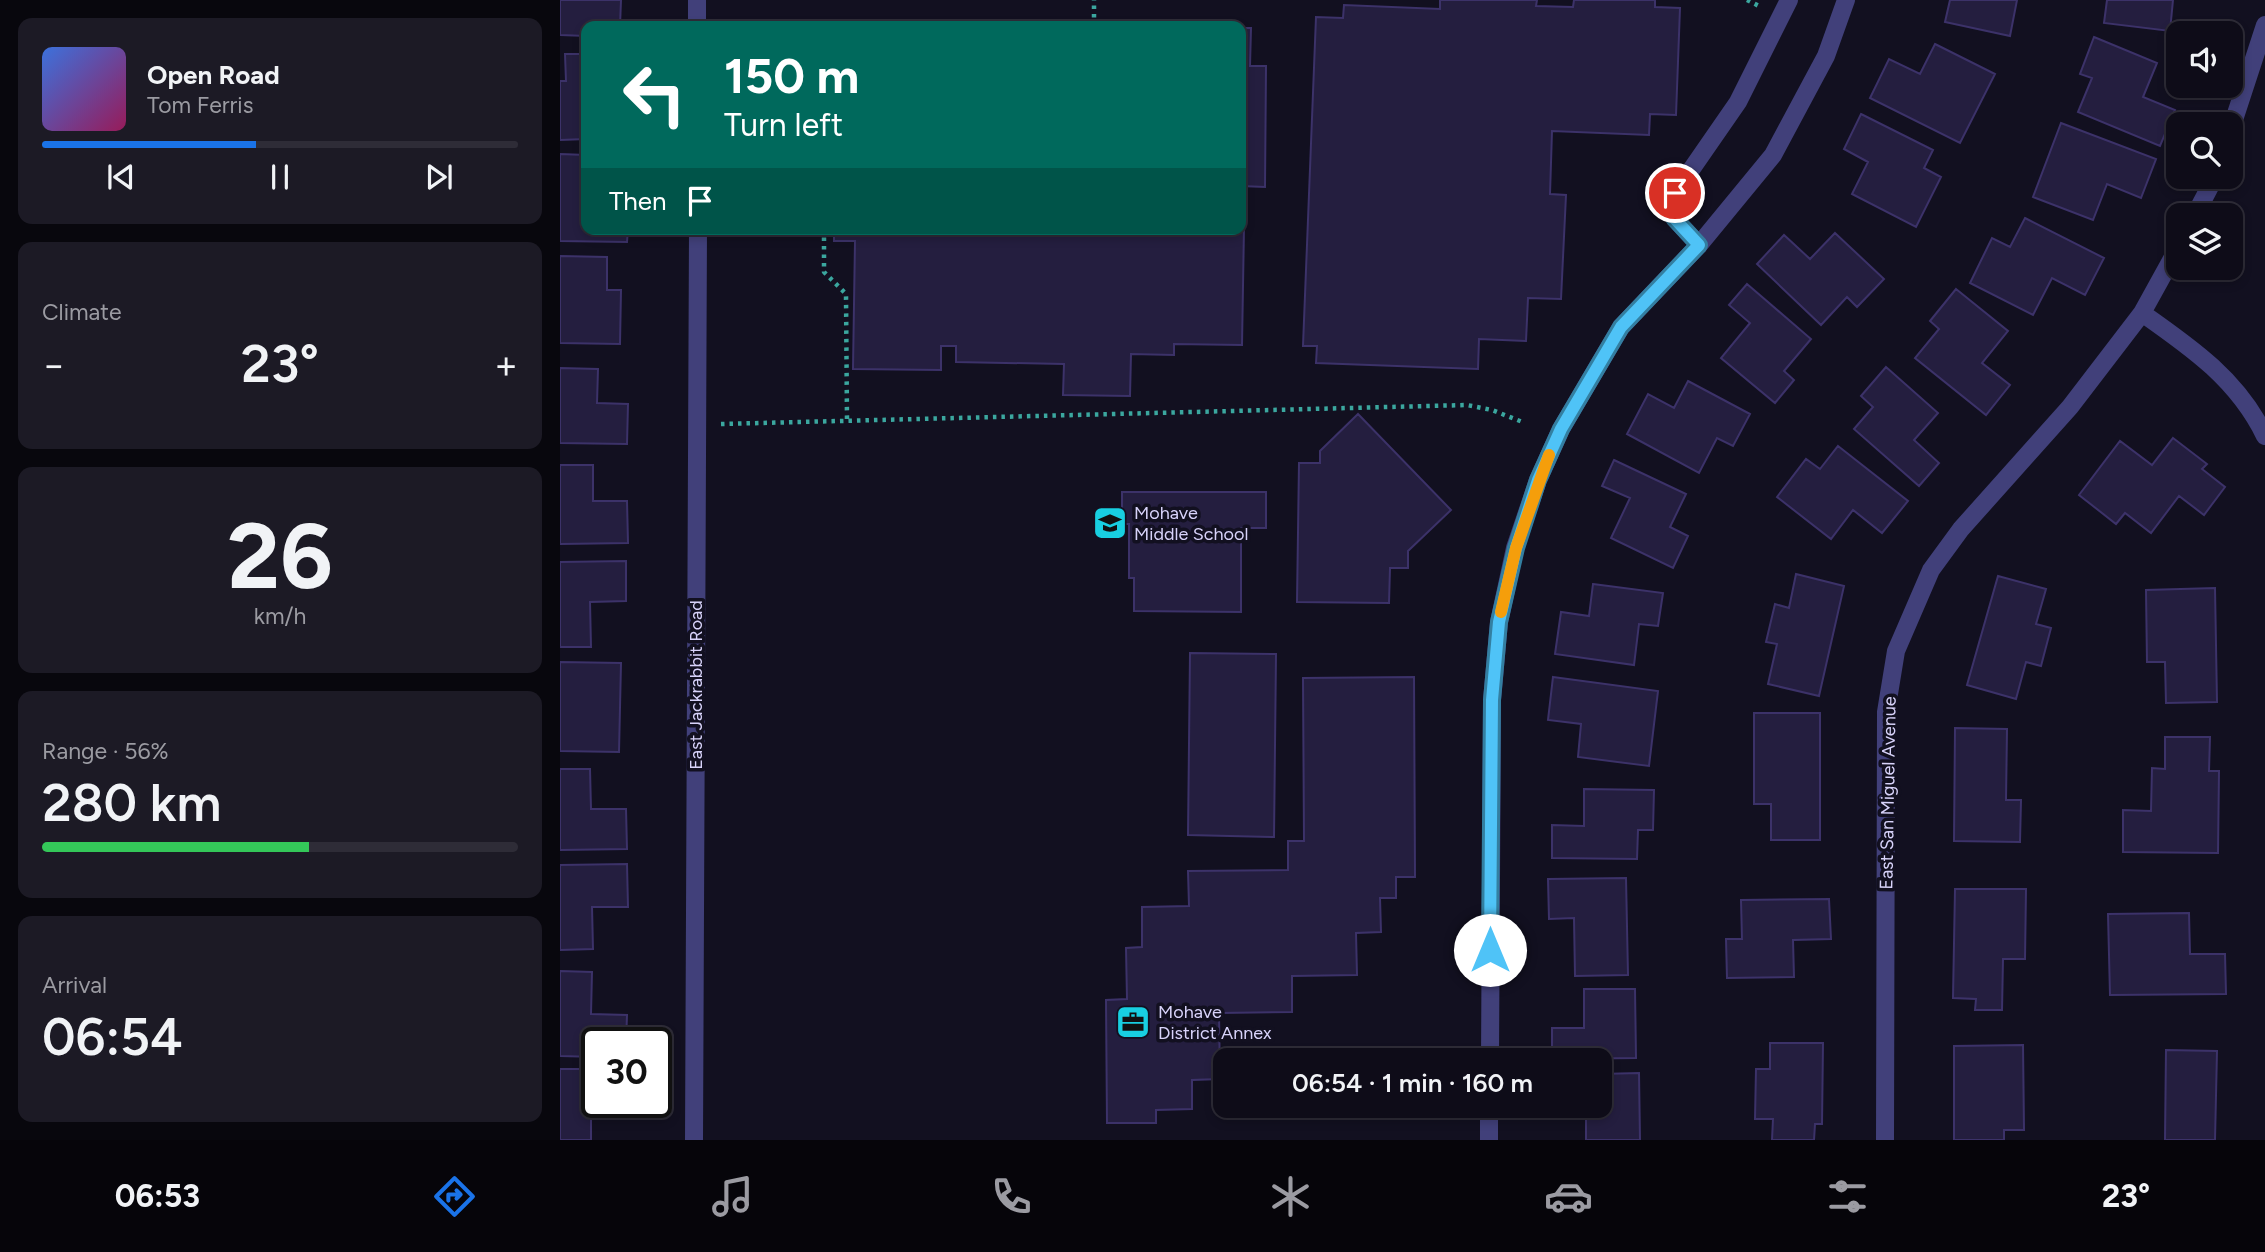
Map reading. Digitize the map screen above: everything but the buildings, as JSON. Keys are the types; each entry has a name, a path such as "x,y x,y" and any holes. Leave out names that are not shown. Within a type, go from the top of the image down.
{"street":[{"path":"697,0 697,21"},
{"path":"1699,245 1674,218 1675,193 1738,102 1789,0"},
{"path":"1489,1048 1492,700 1499,622 1516,548 1538,480 1561,429 1621,327 1699,245 1773,155 1826,56 1846,0"},
{"path":"2237,112 2265,25"},
{"name":"East Jackrabbit Road","path":"694,1140 698,235"},
{"name":"East San Miguel Avenue","path":"1885,1140 1886,712 1896,651 1931,570 1961,529 2070,407 2142,313 2166,270"},
{"path":"2142,313 2220,371 2251,407 2265,436"},
{"path":"1489,1118 1489,1140"}],"path":[{"path":"1094,0 1094,21"},
{"path":"824,235 824,272 846,294 847,421"},
{"path":"698,424 1467,405 1492,410 1525,423"}],"slow traffic":[{"path":"1501,612 1516,548 1549,455"}],"place":[{"name":"Mohave Middle School","path":"1110,523"},
{"name":"Mohave District Annex","path":"1133,1022"}],"route":[{"path":"1490,950 1492,700 1499,622 1516,548 1538,480 1561,429 1621,327 1699,245 1674,218 1675,193"}]}
